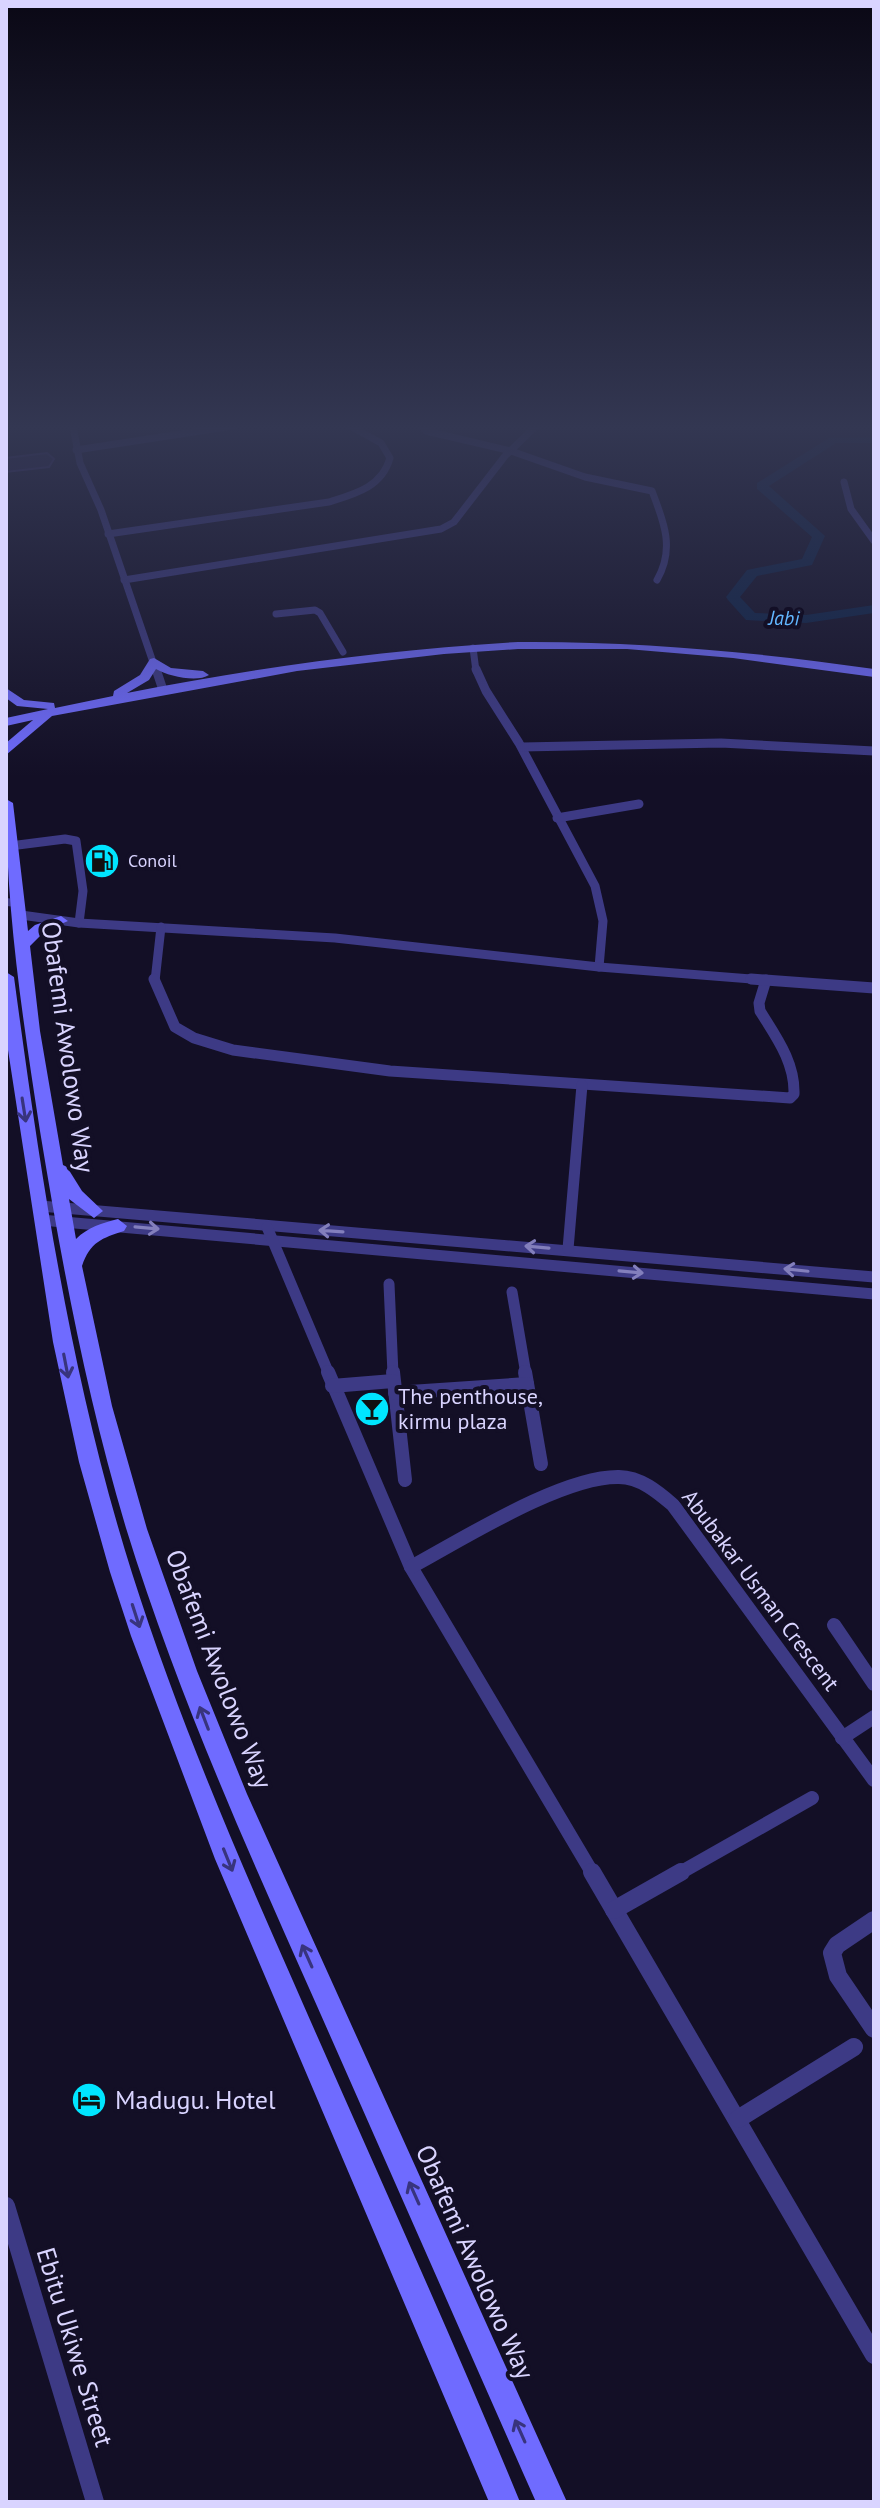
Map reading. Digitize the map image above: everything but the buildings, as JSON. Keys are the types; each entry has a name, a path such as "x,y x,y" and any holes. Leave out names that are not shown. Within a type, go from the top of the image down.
{"main road":[{"path":"6,716 343,652 475,642 712,646 874,665"},
{"path":"6,722 118,694 345,659 473,648 621,643 874,673"},
{"path":"118,694 145,677 154,662 181,674 211,675"},
{"path":"6,692 21,703 58,708"},
{"path":"6,751 21,734 58,708"},
{"name":"Obafemi Awolowo Way","path":"6,803 13,909 23,944 32,1031 53,1155 52,1214 73,1266 118,1466 186,1671 268,1870 552,2502"},
{"path":"23,944 40,928 61,921"},
{"name":"Obafemi Awolowo Way","path":"6,977 52,1214 73,1401 105,1520 142,1636 227,1859 505,2502"},
{"path":"53,1155 76,1196 94,1211"},
{"path":"73,1266 76,1251 86,1237 118,1226"}],"street":[{"path":"124,580 353,543"},
{"path":"657,580 666,567 668,543"},
{"path":"111,544 162,688"},
{"path":"120,570 146,576"},
{"path":"128,592 146,576"},
{"path":"276,614 315,610 320,613 343,652"},
{"path":"473,648 472,660 481,682 522,747 557,818 589,870 601,905 603,934 599,967"},
{"path":"522,747 721,743 874,751"},
{"path":"557,818 639,804"},
{"path":"10,846 65,839 76,841 83,891 79,923"},
{"path":"13,909 79,923 335,938 599,967 874,988"},
{"path":"161,927 154,978 159,996 175,1027 194,1038 233,1050 390,1071 790,1098 795,1085 792,1070 760,1011 759,1003 766,980"},
{"path":"568,1249 582,1085"},
{"path":"52,1214 94,1211 270,1233 874,1294"},
{"path":"52,1214 118,1226 568,1249 874,1277"},
{"path":"270,1233 411,1567 874,2355"},
{"path":"389,1284 394,1387 405,1480"},
{"path":"512,1292 541,1464"},
{"path":"332,1386 527,1384"},
{"name":"Abubakar Usman Crescent","path":"411,1567 500,1520 592,1479 621,1477 654,1489 673,1505 874,1780"},
{"path":"834,1625 874,1684"},
{"path":"842,1738 874,1717"},
{"path":"614,1910 812,1798"},
{"path":"874,1920 837,1945 832,1953 838,1976 874,2029"},
{"path":"738,2119 854,2047"},
{"name":"Ebitu Ukiwe Street","path":"6,2206 95,2502"}],"waterway":[{"name":"Jabi","path":"816,543 807,562 752,573 733,597 751,617 806,619 874,609"}],"place":[{"name":"Conoil","path":"102,861"},
{"name":"The penthouse, kirmu plaza","path":"372,1409"},
{"name":"Madugu. Hotel","path":"89,2100"}]}
